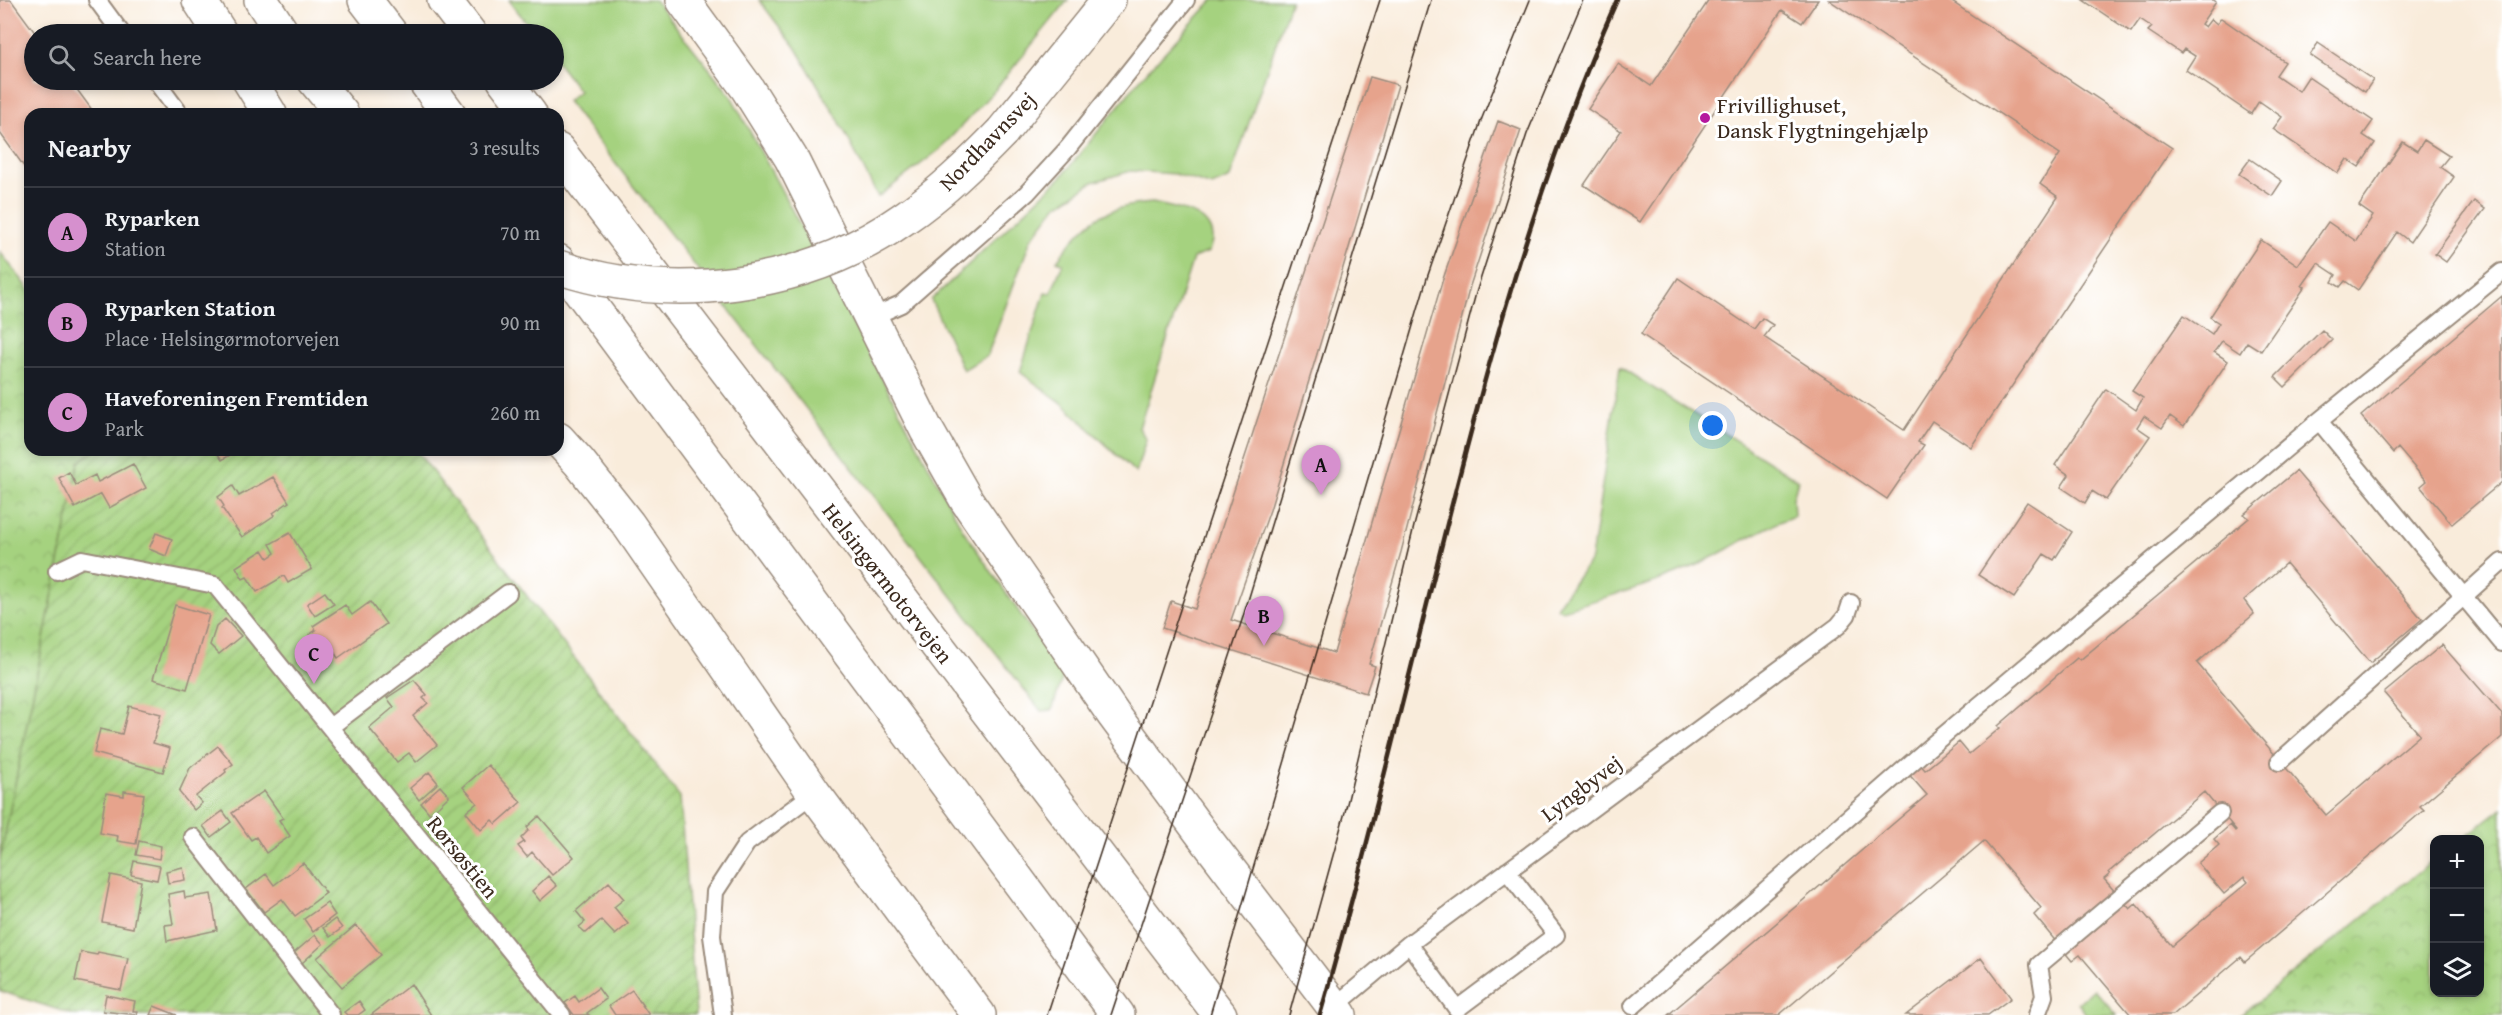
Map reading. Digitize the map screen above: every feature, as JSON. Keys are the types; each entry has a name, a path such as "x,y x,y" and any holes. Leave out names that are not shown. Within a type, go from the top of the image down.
{"main road":[{"path":"199,0 215,24"},
{"path":"261,0 277,24"},
{"path":"365,0 383,24"},
{"path":"444,0 462,24"},
{"name":"Nordhavnsvej","path":"564,269 599,279 638,285 717,285 795,271 868,241 902,220 963,172 1002,132 1109,0"},
{"path":"684,1 747,88 791,158 926,429 973,511 1113,714 1337,1011"},
{"path":"255,90 266,108"},
{"path":"322,90 337,108"},
{"path":"431,90 445,108"},
{"path":"512,90 525,108"},
{"name":"Helsingørmotorvejen","path":"564,158 1220,1015"},
{"path":"564,269 1118,1015"},
{"path":"564,446 628,524 814,793 979,1015"}],"lane":[{"path":"97,0 115,24"},
{"path":"872,317 901,304 1027,193 1068,148 1186,0"},
{"path":"162,90 176,108"},
{"path":"1633,1006 1926,750 2319,421 2502,272"},
{"path":"2319,421 2502,643"},
{"name":"Rørsøstien","path":"57,571 82,559 215,585 562,1015"},
{"path":"2279,762 2502,562"},
{"path":"330,727 508,593"},
{"name":"Lyngbyvej","path":"1337,1011 1409,944 1838,626 1847,615 1851,603"},
{"path":"723,1015 712,936 715,892 747,843 814,793"},
{"path":"2037,1015 2044,996 2039,965 2220,813"},
{"path":"193,837 331,1015"},
{"path":"1409,944 1457,1009 1556,935 1508,871"}],"green space":[{"path":"509,0 655,0 731,96 963,530 1063,676 1052,710 1041,711 567,101 579,91 564,71 564,24 527,24"},
{"path":"759,0 1068,0 995,90 939,150 878,197 837,117 795,47"},
{"path":"1213,0 1291,0 1230,178 1212,186 1175,174 1131,171 1093,182 1056,206 1031,239 987,356 963,370 931,300 1062,176 1141,78"},
{"path":"1153,203 1189,212 1205,221 1210,228 1212,240 1209,252 1193,258 1139,428 1146,439 1136,473 1062,403 1020,372 1045,292 1051,293 1063,263 1057,261 1067,247 1086,226 1108,212"},
{"path":"0,252 24,282 24,456 88,456 79,462 0,860"},
{"path":"1620,367 1798,480 1793,498 1794,516 1667,578 1562,610 1556,608 1591,559"},
{"path":"88,456 421,456 680,797 696,1015 74,1015 0,991 0,860 79,462"},
{"path":"2502,808 2502,1015 2241,1015 2430,863 2430,997 2484,997 2484,835 2467,835"},
{"path":"2094,989 2117,1015 2087,1015 2078,1003"}],"building":[{"path":"0,0 11,0 29,24 24,24 24,90 77,90 91,108 24,108 24,167 0,133"},
{"path":"1709,0 1818,0 1802,23 1782,10 1640,222 1584,185 1621,131 1588,109 1618,64 1651,86"},
{"path":"1829,0 1949,0 2172,148 1971,447 1932,421 1918,442 1924,445 1887,499 1641,334 1678,278 1754,329 1762,318 1773,325 1764,337 1904,430 2058,197 2040,184 2060,154"},
{"path":"2083,0 2165,0 2168,2 2169,0 2214,0 2216,2 2201,24 2205,27 2211,19 2217,24 2221,18 2285,62 2276,75 2299,91 2308,77 2373,121 2363,135 2375,143 2359,167 2347,159 2338,173 2273,129 2282,117 2259,101 2251,114 2186,70 2195,56 2184,49 2181,53 2148,31 2152,27 2140,19 2131,32"},
{"path":"2318,43 2373,80 2365,92 2310,55"},
{"path":"1370,77 1398,85 1270,510 1231,620 1334,653 1442,282 1498,121 1521,130 1470,286 1401,552 1369,664 1375,666 1366,693 1162,628 1171,601 1195,609"},
{"path":"2424,140 2449,156 2440,167 2454,177 2410,242 2397,232 2358,290 2345,281 2340,287 2332,282 2336,275 2318,263 2302,286 2305,287 2261,351 2247,342 2240,353 2222,341 2214,352 2228,361 2184,426 2170,416 2162,428 2144,416 2137,427 2150,436 2106,500 2092,491 2085,503 2061,487 2069,475 2055,465 2106,389 2136,410 2143,398 2132,391 2184,315 2212,334 2219,323 2210,317 2261,240 2298,265 2328,222 2356,241 2373,216 2359,206 2403,142 2417,151"},
{"path":"2250,159 2282,181 2272,196 2239,174"},
{"path":"2474,201 2485,209 2446,262 2435,254"},
{"path":"2502,296 2502,482 2452,524 2420,486 2426,481 2398,448 2393,453 2361,416"},
{"path":"2322,330 2332,340 2285,387 2275,377"},
{"path":"133,464 146,488 109,508 101,494 75,508 59,478 69,472 76,485 95,475 98,482"},
{"path":"2296,471 2422,619 2370,663 2286,563 2244,600 2254,614 2197,663 2326,815 2420,735 2384,693 2442,645 2502,714 2502,737 2420,806 2424,810 2245,962 2241,957 2173,1015 2131,1015 2080,955 2072,961 2034,915 2041,908 1984,841 1779,1015 1668,1015 1927,795 1906,771 1918,762 1925,770 1959,742 1969,754 2077,658 2080,660 2249,518 2244,514","holes":["2204,792 2236,830 2230,825 2214,839 2219,845 2198,863 2224,894 2244,877 2248,882 2172,946 2136,904 2130,909 2104,879 2110,874 2109,872"]},
{"path":"273,477 289,502 273,513 275,515 242,537 222,508 224,506 218,497 233,486 239,496"},
{"path":"2027,502 2072,532 2054,560 2044,554 2014,598 1978,575"},
{"path":"156,533 172,539 166,556 149,549"},
{"path":"290,533 312,569 288,583 284,576 257,592 247,577 243,579 236,567 263,550 268,558 275,553 270,544"},
{"path":"325,592 334,604 315,616 307,604"},
{"path":"370,602 386,624 338,658 326,640 317,646 309,635 316,630 313,626 345,605 352,615"},
{"path":"175,605 209,615 187,689 153,679"},
{"path":"225,619 241,636 219,654 210,645 216,627"},
{"path":"414,680 427,695 423,698 428,703 413,716 437,745 416,762 409,753 397,762 369,728 394,707 387,698"},
{"path":"129,706 161,714 153,743 170,748 163,772 94,753 100,729 122,734"},
{"path":"218,746 233,764 196,796 202,803 194,810 179,792 190,768"},
{"path":"488,765 521,802 496,824 492,820 481,830 466,812 477,803 463,787"},
{"path":"429,772 438,783 419,800 410,788"},
{"path":"440,786 449,796 430,814 421,803"},
{"path":"124,791 144,794 136,844 117,841 118,836 100,833 106,793 124,796"},
{"path":"264,791 283,818 279,820 290,836 266,853 256,837 251,840 232,813"},
{"path":"223,811 231,822 211,837 203,826"},
{"path":"539,816 574,857 552,875 532,852 527,857 518,846 524,842 521,838 529,830 527,827"},
{"path":"139,841 161,846 159,859 136,855"},
{"path":"134,861 160,866 157,880 131,875"},
{"path":"303,863 326,893 295,916 282,899 264,912 246,889 266,874 274,885"},
{"path":"183,867 185,880 168,883 166,871"},
{"path":"111,875 141,881 133,928 102,922"},
{"path":"548,876 557,886 540,901 532,891"},
{"path":"609,882 624,899 614,907 628,924 615,935 601,920 586,933 579,927 585,922 576,911"},
{"path":"184,891 185,898 211,894 217,930 167,941 165,925 173,924 168,894"},
{"path":"327,903 335,915 313,932 304,919"},
{"path":"335,919 342,928 330,937 323,928"},
{"path":"356,925 381,955 342,987 317,958"},
{"path":"315,935 323,944 302,963 294,953"},
{"path":"81,952 97,955 98,952 128,958 121,990 75,981"},
{"path":"1981,958 2011,998 1988,1015 1906,1015"},
{"path":"411,984 431,1015 371,1015"},
{"path":"598,988 606,999 587,1013 589,1015 574,1015 565,1003 575,996 579,1002"},
{"path":"632,990 649,1015 615,1015 609,1006"},
{"path":"106,995 135,1001 133,1011 138,1011 137,1015 103,1011"},
{"path":"359,1001 365,1010 358,1015 347,1015 344,1012"},
{"path":"154,1006 177,1015 150,1015"}],"tram line":[{"path":"1047,1015 1380,0"},
{"path":"1111,1015 1243,617 1431,0"},
{"path":"1210,1015 1427,278 1482,118 1530,0"},
{"path":"1289,1015 1345,812 1414,526 1476,293 1527,134 1583,0"}],"railway":[{"path":"1320,1015 1365,849 1453,499 1513,282 1561,139 1617,0"}],"place":[{"name":"Frivillighuset, Dansk Flygtningehjælp","path":"1705,118"},
{"name":"Ryparken","path":"1321,495"},
{"name":"Ryparken Station","path":"1264,646"},
{"name":"Haveforeningen Fremtiden","path":"314,684"}]}
